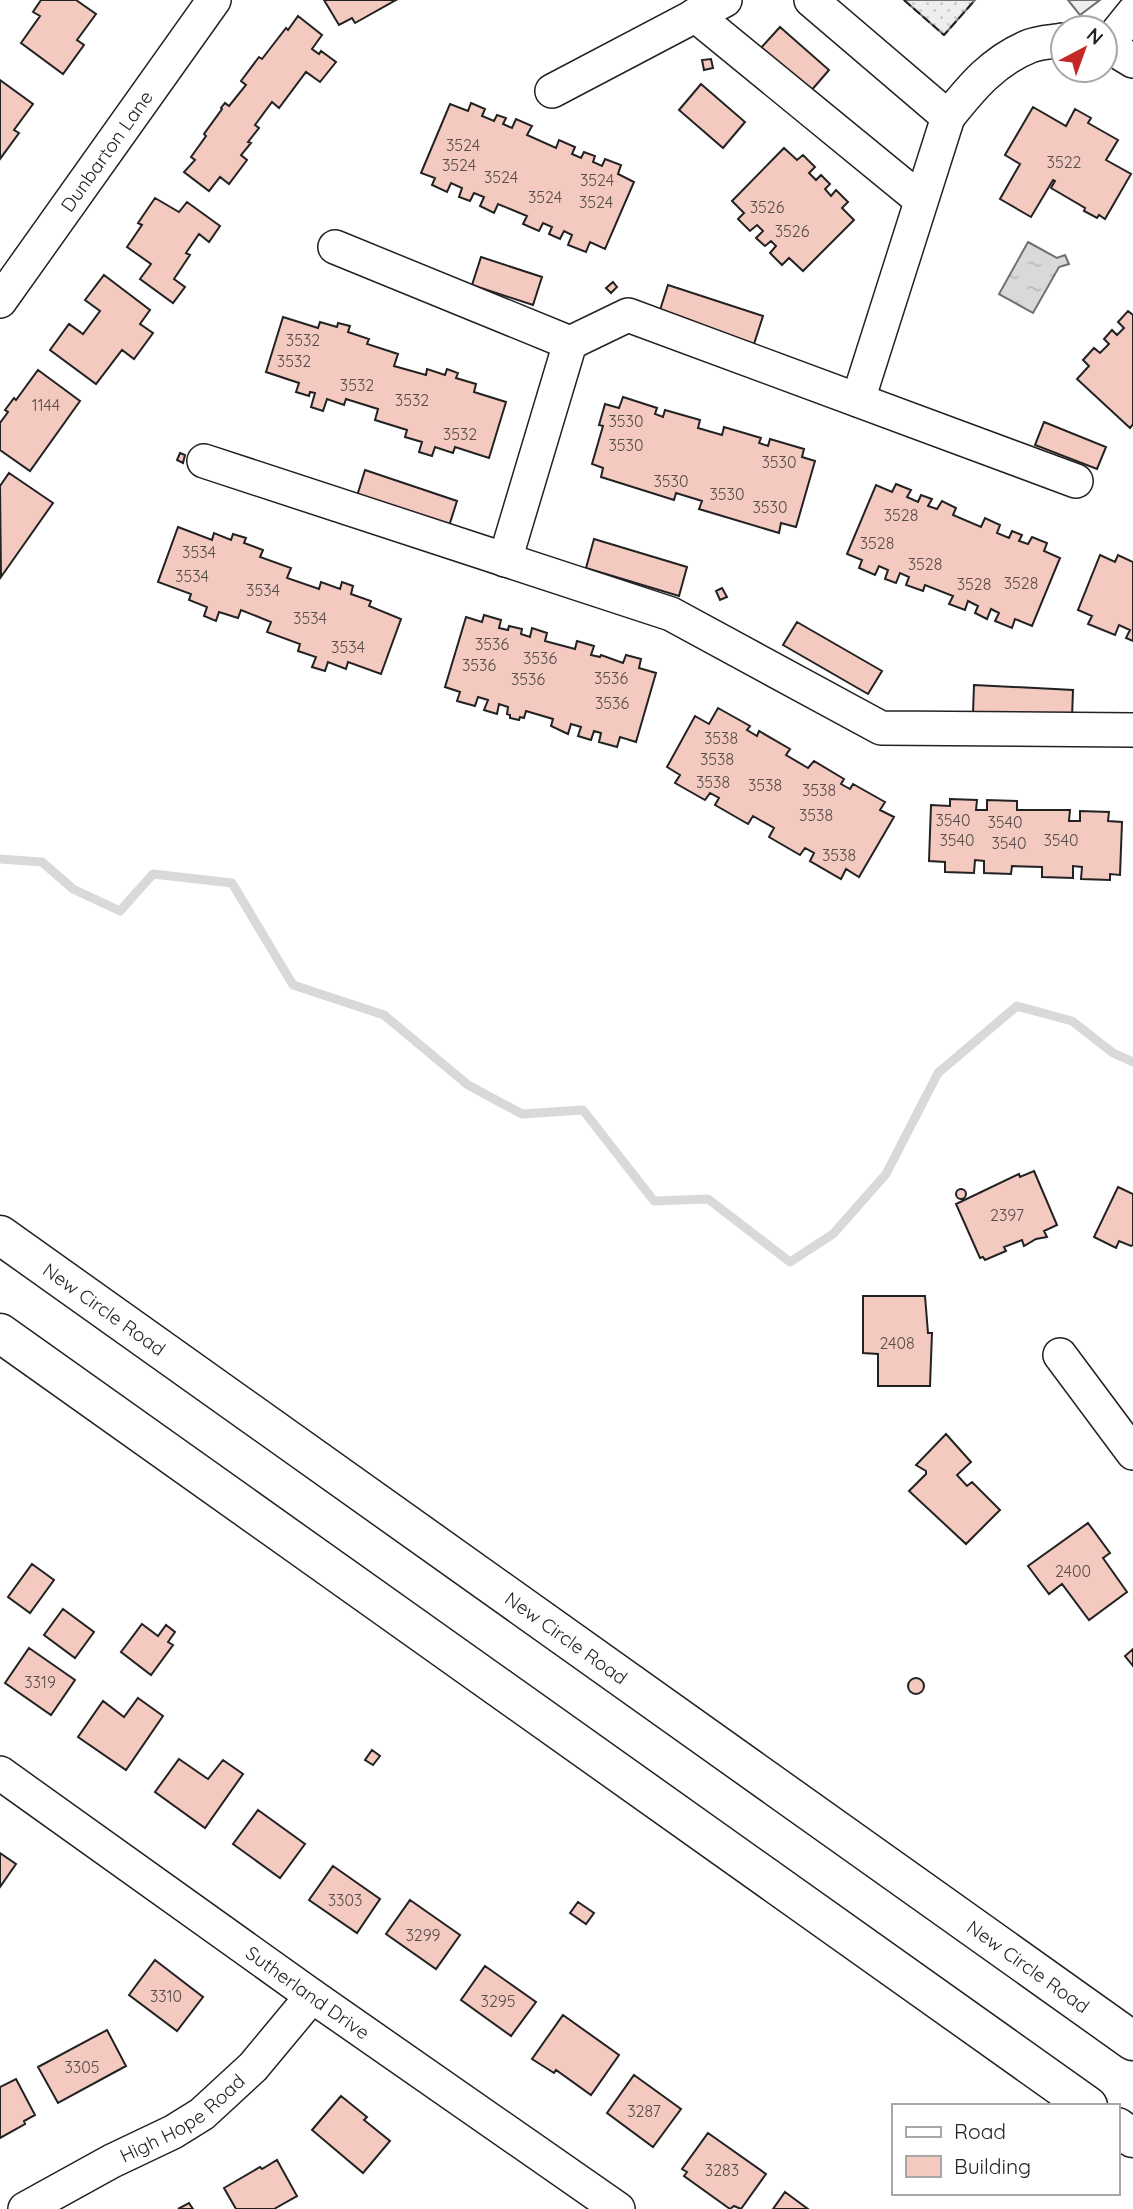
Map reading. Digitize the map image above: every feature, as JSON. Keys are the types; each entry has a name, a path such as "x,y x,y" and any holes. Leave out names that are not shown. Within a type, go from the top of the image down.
{"highway":[{"name":"New Circle Road","path":"0,1236 1133,2041"},
{"path":"0,1333 1085,2104"}],"street":[{"name":"Dunbarton Lane","path":"0,302 214,0"},
{"path":"552,91 725,0"},
{"path":"811,0 947,117"},
{"path":"1119,42 1133,13"},
{"path":"695,15 921,200"},
{"path":"858,400 947,117 978,80 1005,59 1032,46 1049,43"},
{"path":"335,247 570,343"},
{"path":"505,560 570,343 628,315 1076,481"},
{"path":"204,461 671,614 881,728 1133,730"},
{"path":"1060,1355 1133,1453"},
{"name":"Sutherland Drive","path":"0,1773 312,1996 618,2209"},
{"name":"High Hope Road","path":"25,2209 112,2161 173,2132 202,2113 253,2067 312,1996"}],"shaded area":[{"path":"904,0 975,0 944,35"},
{"path":"1068,0 1100,0 1081,14"}],"water":[{"path":"1028,242 1057,258 1065,255 1069,264 1059,267 1033,313 999,294"}],"building":[{"path":"41,0 76,0 96,14 77,40 84,45 63,74 21,43 40,16 33,12"},
{"path":"324,0 396,0 355,23 352,18 339,25"},
{"path":"298,16 322,35 312,49 319,54 321,51 336,62 320,82 306,72 279,108 272,102 255,125 259,128 241,155 247,160 229,184 220,177 209,191 184,172 195,160 191,157 221,108 225,103 229,106 246,85 241,81 259,57 262,59"},
{"path":"780,27 829,70 810,92 760,49"},
{"path":"711,59 713,68 704,70 702,60"},
{"path":"0,80 33,104 14,130 19,133 0,159"},
{"path":"701,84 745,122 723,148 679,110"},
{"path":"471,103 485,109 482,116 494,121 497,115 506,118 503,124 512,128 516,119 532,126 527,135 556,148 559,140 575,147 572,154 581,158 584,152 595,156 593,162 602,166 605,159 621,165 618,174 634,182 605,249 590,242 586,252 568,245 572,235 564,231 560,239 549,234 552,227 543,223 539,231 523,224 527,216 498,204 494,213 480,206 484,197 474,193 470,201 459,197 462,188 451,183 447,192 432,185 435,178 421,173 450,104 468,111"},
{"path":"1033,107 1066,126 1075,109 1091,118 1088,123 1118,140 1106,160 1131,174 1105,219 1084,211 1085,208 1051,188 1055,181 1053,180 1031,217 1000,199 1020,164 1005,155"},
{"path":"784,148 797,160 803,155 815,167 809,173 816,180 821,175 830,184 825,189 831,196 836,190 848,202 842,208 854,220 803,271 789,258 782,265 770,253 776,246 771,241 765,246 756,238 763,231 757,225 750,231 738,219 744,213 732,201"},
{"path":"155,198 179,212 187,202 220,226 209,242 199,234 186,253 190,255 174,279 185,287 173,303 140,279 151,264 127,247 142,225 138,223"},
{"path":"481,257 542,277 533,305 472,285"},
{"path":"104,275 150,310 140,324 153,333 134,359 122,350 96,384 50,350 69,324 83,334 100,311 85,300"},
{"path":"613,282 617,287 611,293 606,288"},
{"path":"668,285 763,316 754,344 659,313"},
{"path":"1128,311 1133,315 1133,424 1130,428 1077,379 1089,366 1083,360 1094,348 1100,353 1109,344 1104,339 1112,330 1117,335 1124,328 1118,322"},
{"path":"283,317 318,328 320,322 337,327 338,323 350,326 348,332 369,339 367,344 398,354 394,366 426,375 427,369 445,375 447,369 458,373 456,378 476,384 474,392 506,402 489,458 455,447 453,453 435,447 432,456 419,452 422,442 405,437 407,430 375,420 378,409 346,399 344,405 327,399 323,411 311,407 315,393 310,392 309,396 296,392 299,383 266,372"},
{"path":"38,370 80,401 30,471 0,450 0,423 8,412 5,410 14,398 16,400"},
{"path":"623,397 657,408 655,414 663,417 665,410 700,420 698,428 722,435 724,427 761,438 759,443 768,446 770,439 804,449 802,457 815,461 796,527 781,523 779,533 699,509 702,501 676,493 674,500 601,477 603,468 592,464 603,426 599,425 605,404 619,408"},
{"path":"1044,422 1106,447 1097,469 1035,445"},
{"path":"180,453 185,455 183,463 177,460"},
{"path":"365,470 457,501 449,526 357,496"},
{"path":"9,473 53,503 1,577 0,486"},
{"path":"896,484 911,490 907,497 918,502 921,495 932,499 928,506 937,509 942,501 956,508 953,515 981,527 985,518 1000,525 997,533 1009,538 1012,531 1022,535 1019,541 1028,544 1032,537 1047,543 1044,551 1060,558 1032,626 1015,619 1012,628 995,621 999,613 991,609 987,619 975,613 978,606 968,601 965,610 949,604 953,596 925,585 923,591 906,585 909,577 900,573 896,583 885,579 888,570 879,566 875,575 859,568 862,560 847,554 876,485 892,492"},
{"path":"178,527 212,540 214,533 231,540 233,534 246,538 244,543 263,550 260,557 291,568 287,578 319,589 321,582 340,589 342,582 353,586 351,594 371,601 369,606 401,619 381,674 348,662 346,669 328,662 325,671 312,667 316,657 298,651 300,644 267,632 271,622 241,610 238,618 219,612 216,621 204,616 207,607 189,600 191,594 158,582"},
{"path":"594,539 687,567 679,596 586,568"},
{"path":"1100,555 1115,562 1118,555 1133,562 1133,641 1126,638 1130,630 1119,625 1115,635 1088,624 1092,616 1078,610"},
{"path":"722,588 727,597 720,600 716,591"},
{"path":"484,615 501,620 499,628 508,630 509,626 522,629 521,634 530,637 532,628 547,633 545,641 575,649 577,641 594,646 591,655 601,655 623,663 626,655 641,659 639,668 656,673 636,742 620,737 617,747 599,742 601,733 594,731 591,740 578,736 581,727 571,724 568,734 551,726 553,719 526,711 524,718 520,717 519,720 510,718 507,714 508,707 499,704 497,714 484,710 488,700 478,697 475,706 457,701 460,692 445,687 466,617 482,622"},
{"path":"797,622 882,671 868,694 783,645"},
{"path":"974,685 1073,690 1072,718 973,713"},
{"path":"718,708 750,726 747,730 757,736 759,731 790,749 786,755 808,768 814,761 844,779 841,784 850,789 853,784 885,802 880,810 894,817 859,877 846,869 841,879 810,861 814,853 805,848 800,855 769,837 774,828 753,816 748,824 715,805 719,798 710,793 705,800 675,783 680,775 667,767 695,716 709,724"},
{"path":"950,799 977,800 976,810 987,810 987,800 1017,801 1017,810 1070,810 1069,821 1080,821 1080,811 1109,812 1108,821 1122,822 1120,875 1110,874 1110,880 1081,879 1082,867 1073,866 1073,878 1042,877 1042,867 1012,866 1011,874 984,873 984,861 975,860 974,873 945,872 945,862 929,861 931,805 950,806"},
{"path":"1034,1171 1057,1225 1044,1231 1047,1237 1036,1239 1024,1246 1022,1240 1004,1247 1006,1251 985,1260 980,1258 956,1204 1019,1174 1020,1177"},
{"path":"1118,1187 1133,1194 1133,1245 1119,1241 1116,1248 1094,1237"},
{"path":"961,1189 966,1194 961,1199 956,1194"},
{"path":"863,1296 925,1296 928,1333 932,1333 930,1386 878,1386 878,1354 863,1353"},
{"path":"946,1434 971,1462 957,1475 967,1486 972,1482 1000,1510 966,1544 909,1491 926,1474 926,1471 916,1465"},
{"path":"1088,1523 1110,1553 1103,1558 1127,1592 1089,1620 1062,1584 1049,1594 1028,1566"},
{"path":"32,1564 54,1580 30,1613 8,1597"},
{"path":"63,1609 94,1632 75,1658 44,1635"},
{"path":"142,1624 158,1636 166,1625 175,1632 168,1642 173,1645 151,1675 121,1652"},
{"path":"29,1648 75,1680 51,1715 5,1683"},
{"path":"1133,1649 1133,1666 1125,1656"},
{"path":"916,1678 922,1680 922,1692 916,1694 910,1692 908,1686 910,1680"},
{"path":"138,1698 163,1716 126,1770 78,1737 103,1701 124,1717"},
{"path":"372,1750 380,1756 373,1765 365,1760"},
{"path":"179,1759 208,1779 223,1760 243,1774 205,1828 155,1792"},
{"path":"258,1810 305,1844 280,1878 233,1844"},
{"path":"0,1853 16,1864 0,1887"},
{"path":"333,1866 380,1899 357,1933 309,1900"},
{"path":"410,1900 460,1935 436,1969 386,1934"},
{"path":"578,1902 594,1913 586,1924 570,1913"},
{"path":"155,1960 203,1997 177,2031 129,1995"},
{"path":"485,1966 536,2002 511,2036 461,2000"},
{"path":"563,2015 619,2055 591,2095 556,2070 554,2073 532,2059"},
{"path":"107,2030 126,2066 58,2103 38,2067"},
{"path":"634,2075 681,2109 653,2147 607,2113"},
{"path":"16,2079 35,2115 0,2138 0,2087"},
{"path":"341,2096 367,2117 364,2120 390,2141 363,2173 312,2130"},
{"path":"708,2133 766,2174 741,2209 734,2206 730,2209 684,2176 687,2172 682,2169"},
{"path":"277,2160 297,2196 274,2209 236,2209 224,2188"},
{"path":"785,2192 808,2209 773,2209"},
{"path":"189,2203 193,2209 178,2209"}],"waterway":[{"path":"0,859 42,862 73,889 120,911 153,874 232,883 293,985 384,1015 468,1085 522,1114 583,1110 654,1201 708,1199 790,1262 833,1234 886,1174 938,1073 1017,1006 1072,1021 1113,1053 1133,1062"}],"fence":[{"path":"904,0 944,35 975,0"}]}
